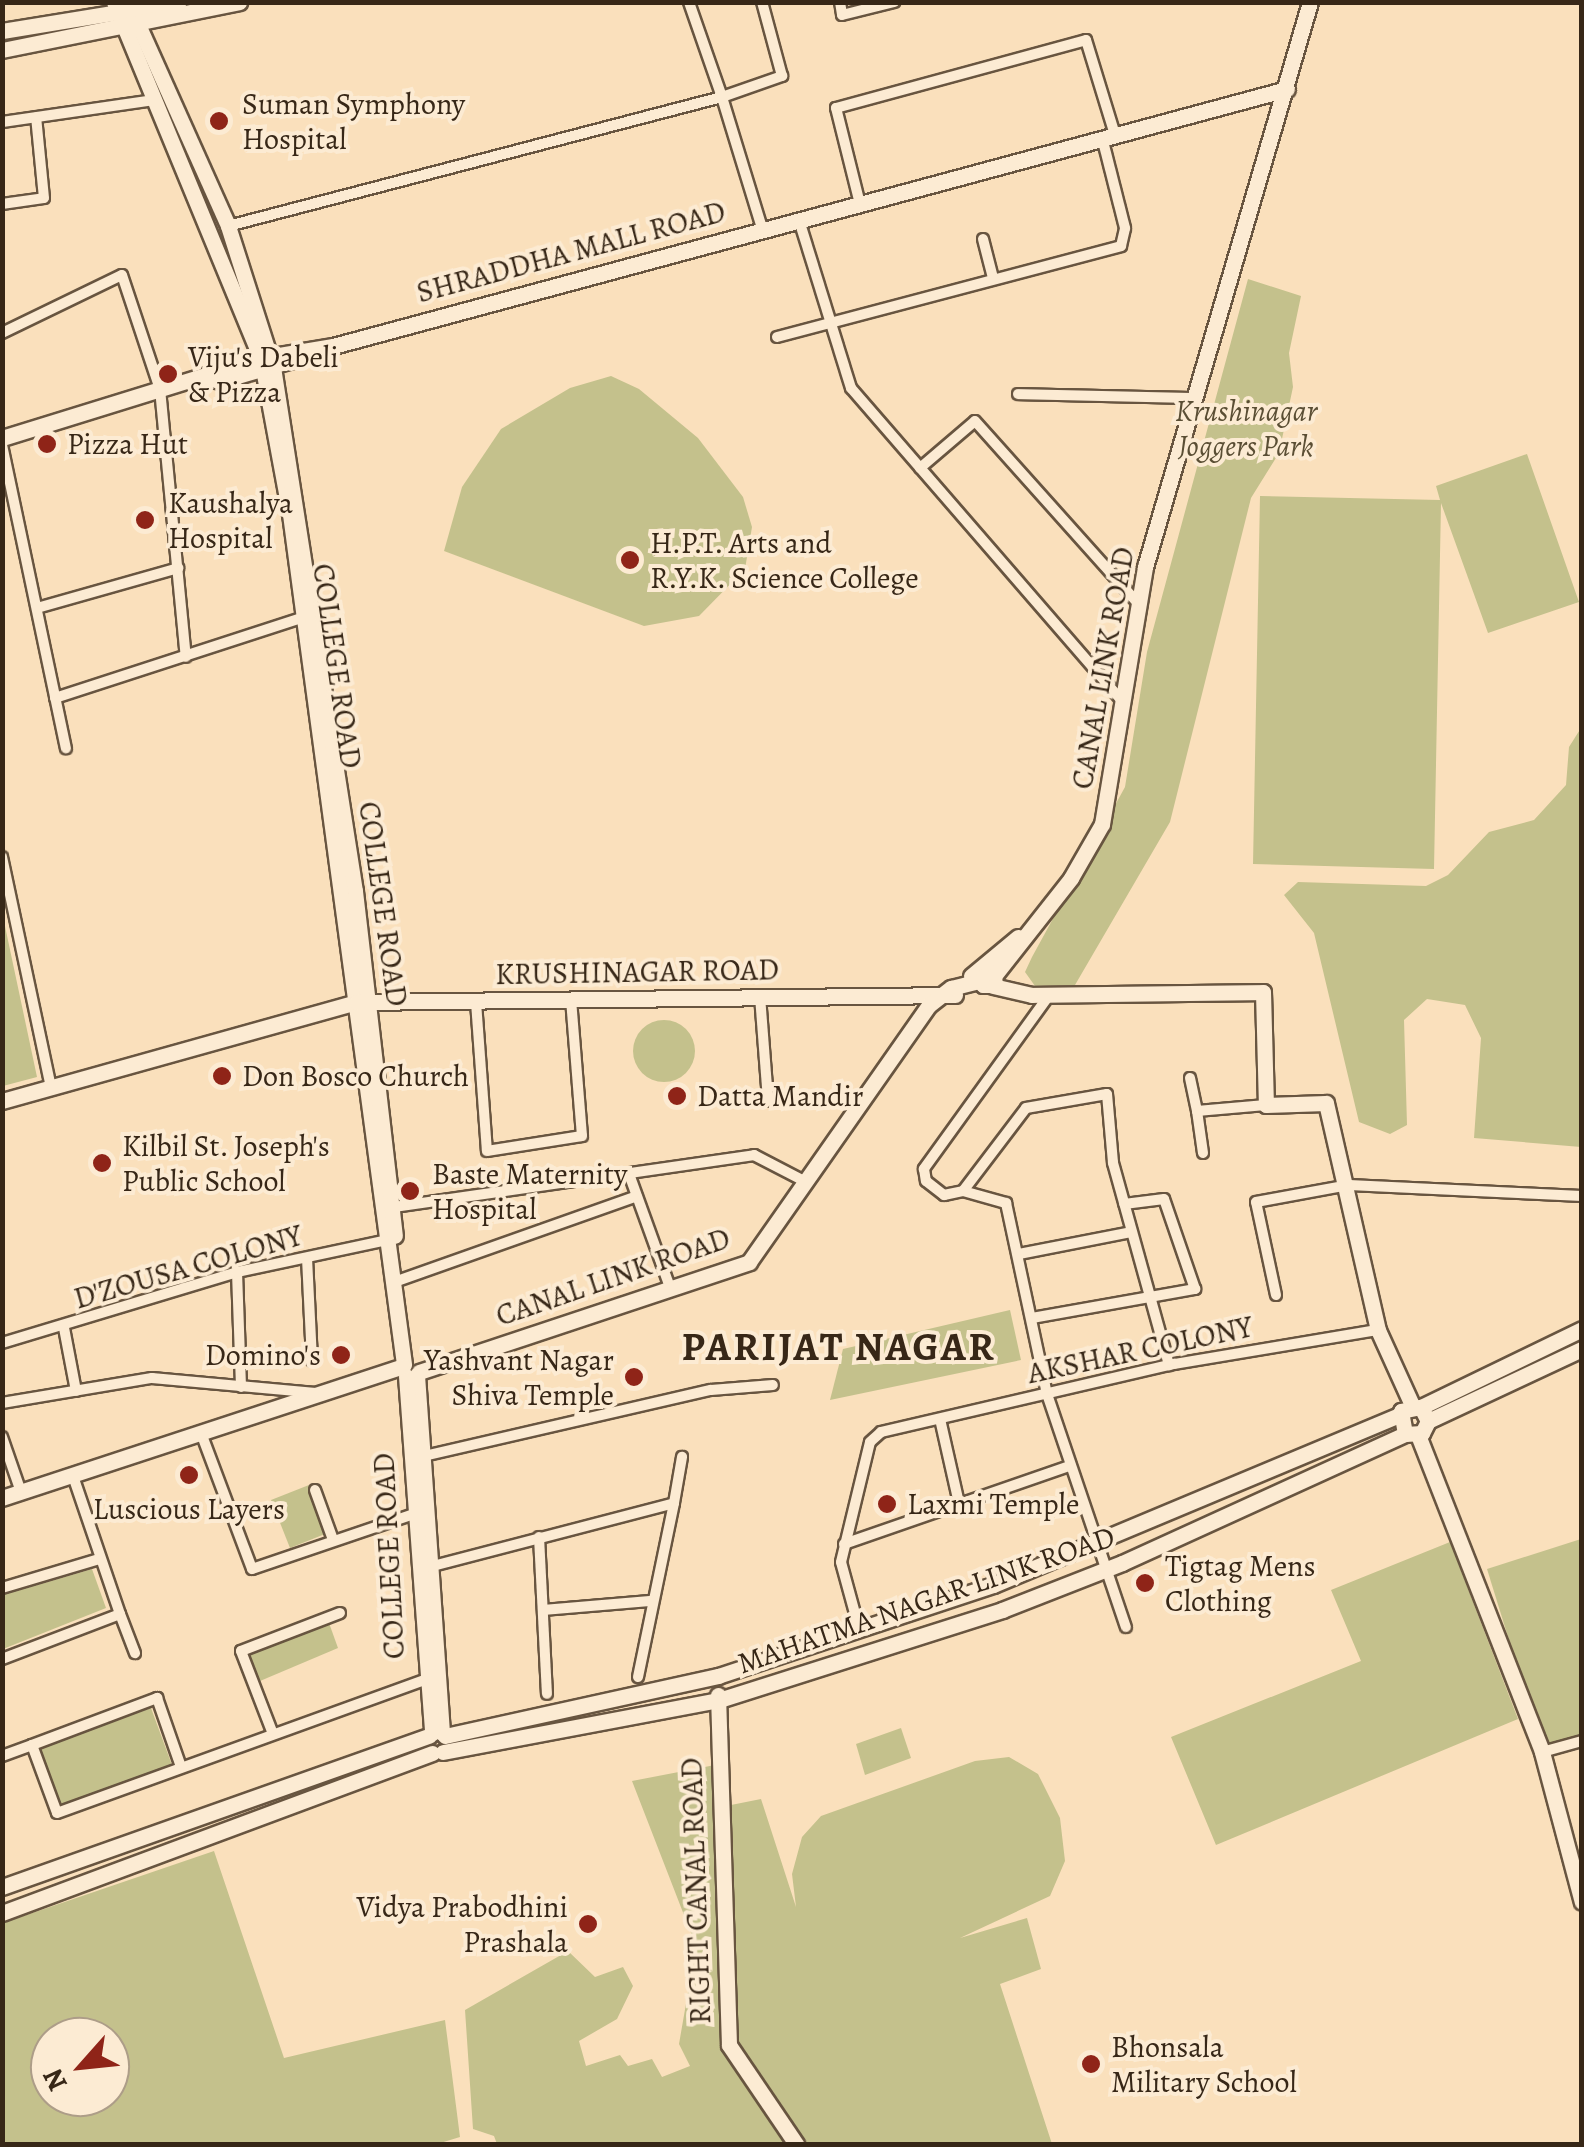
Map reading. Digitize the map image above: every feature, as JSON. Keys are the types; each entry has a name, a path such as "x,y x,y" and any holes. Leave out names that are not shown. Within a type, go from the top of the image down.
{"main road":[{"path":"2,50 124,13 179,2"},
{"path":"2,31 238,2"},
{"name":"CANAL LINK ROAD","path":"2,1498 358,1381 453,1361 749,1262 914,1029 951,991 1034,924 1102,824 1126,705 1137,602 1310,2"},
{"name":"COLLEGE ROAD","path":"124,13 154,100 228,226 295,474 363,1002 387,1240 411,1369 414,1514 424,1680 437,1741"},
{"name":"COLLEGE ROAD","path":"124,13 204,189 267,363 301,618 394,1208 424,1456 437,1741"},
{"path":"762,228 1287,89"},
{"name":"SHRADDHA MALL ROAD","path":"2,442 160,389 333,346 762,228"},
{"path":"1014,944 1012,970 1026,991"},
{"name":"CANAL LINK ROAD","path":"989,981 1014,944"},
{"path":"951,991 989,981 1050,993 1264,992 1266,1105 1326,1103 1350,1184 1378,1330 1542,1752 1580,1892"},
{"name":"KRUSHINAGAR ROAD","path":"2,1101 363,1002 918,996 951,991"},
{"name":"MAHATMA NAGAR LINK ROAD","path":"437,1741 718,1700 1002,1610 1103,1570 1414,1420 1582,1328"},
{"name":"MAHATMA NAGAR LINK ROAD","path":"437,1741 718,1676 859,1628 1095,1546 1582,1349"},
{"name":"RIGHT CANAL ROAD","path":"718,1676 729,2045 796,2144"},
{"path":"2,1887 437,1741"},
{"path":"2,1912 437,1741"}],"street":[{"name":"SHRADDHA MALL ROAD","path":"689,2 762,228"},
{"path":"228,226 722,97 782,76 762,2"},
{"path":"840,2 842,16 894,2"},
{"path":"777,336 1120,246 1125,228 1086,40 836,108 860,204"},
{"path":"2,122 154,100"},
{"path":"2,204 44,198 36,118"},
{"path":"799,220 850,388 1126,705"},
{"path":"982,240 993,278"},
{"path":"2,333 122,275 160,389 186,656"},
{"path":"1018,394 1198,398"},
{"path":"920,468 975,421 1137,602"},
{"path":"2,442 66,748"},
{"path":"36,608 178,568"},
{"path":"56,698 301,618"},
{"path":"2,856 51,1087"},
{"path":"1050,993 924,1169 926,1181 944,1195 963,1190 1006,1203 1047,1394 1103,1570 1126,1627"},
{"path":"760,996 768,1101"},
{"path":"476,1002 486,1150 582,1136 571,998"},
{"path":"1190,1078 1202,1153"},
{"path":"963,1190 1026,1108 1106,1094 1124,1204 1169,1366"},
{"path":"1197,1111 1266,1105"},
{"path":"394,1208 754,1155 806,1182"},
{"path":"629,1174 671,1290"},
{"path":"1276,1294 1256,1202 1350,1184 1582,1196"},
{"path":"400,1280 637,1196"},
{"path":"1032,1318 1151,1301 1195,1289 1164,1199 1124,1204"},
{"path":"1018,1254 1131,1232"},
{"name":"D'ZOUSA COLONY","path":"2,1344 237,1272 387,1240"},
{"path":"306,1258 312,1361"},
{"path":"237,1272 241,1387"},
{"path":"64,1328 76,1391"},
{"name":"AKSHAR COLONY","path":"859,1628 841,1562 870,1442 881,1432 1169,1366 1378,1330"},
{"path":"2,1403 152,1378 320,1393"},
{"path":"424,1456 594,1414 773,1384"},
{"path":"940,1418 960,1503"},
{"path":"201,1433 252,1569 332,1537 414,1514"},
{"path":"2,1437 21,1492"},
{"path":"638,1676 650,1601 682,1457"},
{"path":"844,1544 1069,1466"},
{"path":"73,1476 135,1653"},
{"path":"315,1490 332,1537"},
{"path":"429,1568 674,1503"},
{"path":"539,1537 547,1694"},
{"path":"2,1588 99,1559"},
{"path":"543,1610 650,1601"},
{"path":"274,1734 241,1651 340,1613"},
{"path":"2,1659 120,1614"},
{"path":"32,1745 57,1814 424,1680"},
{"path":"2,1756 157,1698 181,1767"},
{"path":"1542,1752 1582,1741"}],"green space":[{"name":"Krushinagar Joggers Park","path":"1248,279 1301,296 1289,353 1293,387 1279,453 1251,498 1170,822 1075,985 1035,986 1025,972 1125,787 1147,652"},
{"path":"611,376 639,389 698,438 743,497 752,527 745,569 699,616 644,626 444,551 462,487 501,429 570,388"},
{"path":"1527,454 1579,602 1488,633 1441,503 1434,869 1253,864 1260,496 1440,500 1436,486"},
{"path":"1581,728 1581,1147 1474,1138 1481,1038 1465,1005 1427,999 1404,1020 1407,1125 1390,1134 1359,1122 1314,933 1284,895 1298,882 1426,886 1448,875 1489,832 1534,820 1566,785 1569,747"},
{"path":"2,912 37,1077 3,1086 2,1086"},
{"path":"664,1020 686,1029 695,1051 686,1073 664,1082 642,1073 633,1051 642,1029"},
{"path":"1010,1310 1021,1360 830,1400 843,1349"},
{"path":"309,1485 325,1534 290,1548 271,1500"},
{"path":"1581,1539 1581,1738 1543,1750 1487,1569"},
{"path":"1450,1542 1518,1719 1216,1845 1171,1737 1361,1661 1331,1590"},
{"path":"92,1569 106,1608 3,1649 3,1595"},
{"path":"329,1623 338,1648 260,1681 249,1654"},
{"path":"151,1708 172,1765 61,1804 40,1748"},
{"path":"901,1728 911,1758 865,1775 856,1744"},
{"path":"1009,1757 1038,1774 1060,1818 1065,1861 1050,1896 960,1938 1027,1918 1041,1969 1000,1984 1052,2144 497,2144 494,2136 473,2129 465,2010 568,1951 595,1977 623,1967 633,1986 617,2019 579,2041 586,2066 620,2055 628,2066 652,2059 662,2077 690,2066 679,2044 696,1946 632,1781 715,1765 716,1808 761,1799 796,1907 792,1874 802,1837 821,1816 975,1761"},
{"path":"214,1851 284,2058 445,2020 460,2137 437,2144 3,2144 3,1923"}],"place":[{"name":"Suman Symphony Hospital","path":"219,121"},
{"name":"Viju's Dabeli & Pizza","path":"168,374"},
{"name":"Pizza Hut","path":"47,444"},
{"name":"Kaushalya Hospital","path":"145,520"},
{"name":"H.P.T. Arts and R.Y.K. Science College","path":"630,560"},
{"name":"Don Bosco Church","path":"222,1076"},
{"name":"Datta Mandir","path":"677,1096"},
{"name":"Kilbil St. Joseph's Public School","path":"102,1163"},
{"name":"Baste Maternity Hospital","path":"410,1191"},
{"name":"Domino's","path":"341,1355"},
{"name":"Yashvant Nagar Shiva Temple","path":"634,1377"},
{"name":"Luscious Layers","path":"189,1475"},
{"name":"Laxmi Temple","path":"887,1504"},
{"name":"Tigtag Mens Clothing","path":"1145,1583"},
{"name":"Vidya Prabodhini Prashala","path":"588,1924"},
{"name":"Bhonsala Military School","path":"1091,2064"}],"district":[{"name":"PARIJAT NAGAR","path":"839,1347"}]}
